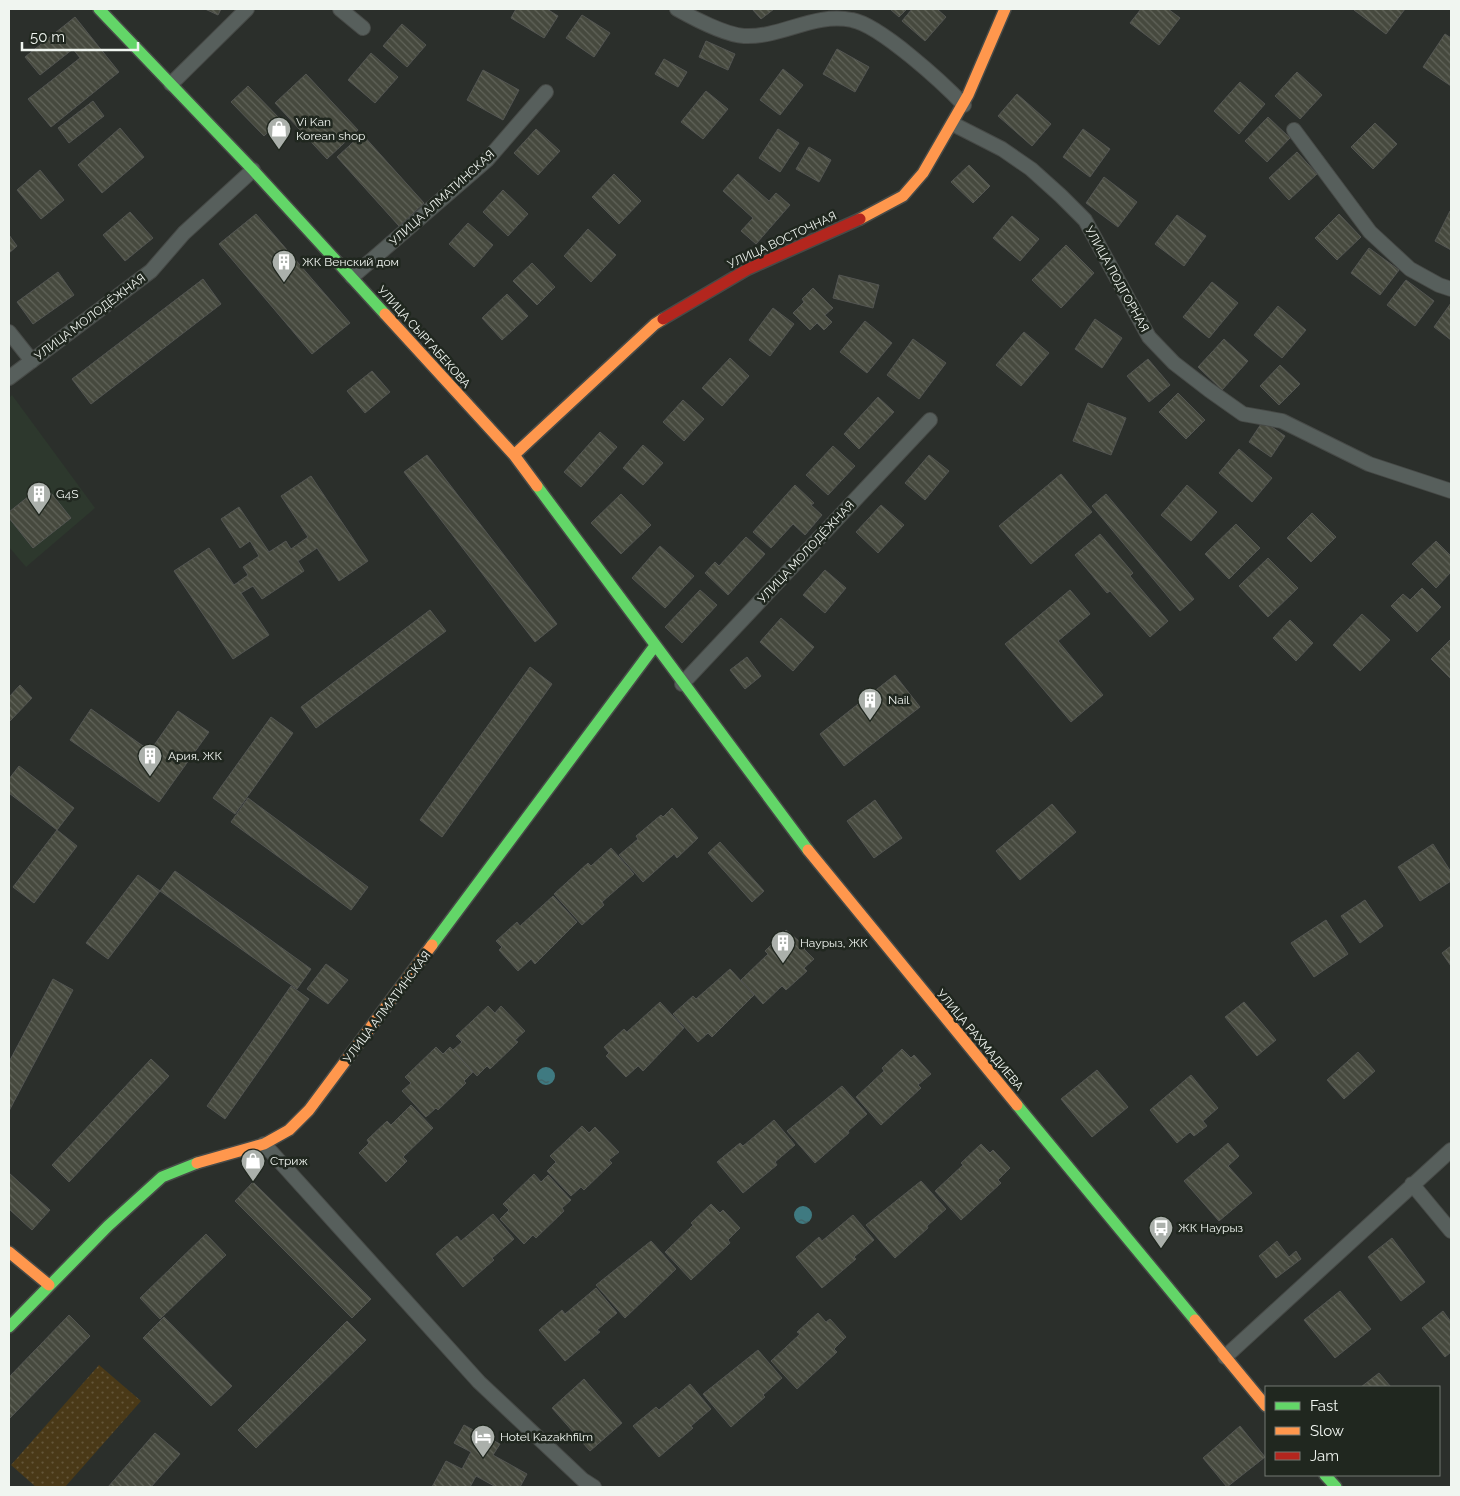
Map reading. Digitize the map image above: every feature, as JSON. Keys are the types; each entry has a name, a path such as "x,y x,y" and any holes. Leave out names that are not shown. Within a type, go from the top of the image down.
{"street":[{"name":"УЛИЦА СЫРГАБЕКОВА","path":"99,9 253,170 514,455 682,684"},
{"path":"171,84 247,9"},
{"path":"340,9 363,28"},
{"path":"677,9 726,32 742,36 758,36 816,14 851,19 869,24 940,82 964,105"},
{"name":"УЛИЦА ВОСТОЧНАЯ","path":"514,455 655,324 748,269 894,203 910,190 923,174 964,105 993,46 1005,9"},
{"name":"УЛИЦА АЛМАТИНСКАЯ","path":"352,277 487,160 546,92"},
{"name":"УЛИЦА ПОДГОРНАЯ","path":"953,124 1002,149 1031,169 1067,202 1084,220 1149,337 1174,362 1209,390 1243,414 1282,421 1369,464 1451,491"},
{"path":"1294,130 1370,232 1410,269 1439,285 1451,289"},
{"name":"УЛИЦА МОЛОДЁЖНАЯ","path":"9,378 151,272 184,233 253,170"},
{"path":"9,332 32,361"},
{"name":"УЛИЦА МОЛОДЁЖНАЯ","path":"682,684 930,420"},
{"name":"УЛИЦА АЛМАТИНСКАЯ","path":"9,1327 108,1226 162,1177 200,1162 264,1144 288,1130 309,1110 654,647"},
{"name":"УЛИЦА РАХМАДИЕВА","path":"682,684 781,815 881,941 1265,1405"},
{"path":"264,1144 479,1382 583,1480 594,1487"},
{"path":"1224,1357 1451,1150"},
{"path":"1412,1184 1451,1231"},
{"path":"9,1252 49,1285"},
{"path":"1326,1476 1336,1487"}],"shaded area":[{"path":"12,395 95,508 26,567 9,547 9,398"},
{"path":"99,1365 141,1401 65,1487 36,1487 11,1465"}],"water":[{"path":"546,1067 554,1072 555,1076 550,1084 546,1085 538,1080 537,1076 542,1068"},
{"path":"799,1206 807,1206 812,1211 810,1222 799,1224 794,1219 794,1211"}],"building":[{"path":"205,9 221,9 218,15"},
{"path":"516,9 547,9 558,16 544,38 511,18"},
{"path":"752,9 774,9 761,19"},
{"path":"890,9 907,9 899,17"},
{"path":"912,9 937,9 946,17 925,41 902,21"},
{"path":"1141,9 1168,9 1180,18 1159,45 1130,23"},
{"path":"1355,9 1405,9 1386,34"},
{"path":"582,15 610,33 594,57 566,38"},
{"path":"75,17 119,72 51,127 28,99 80,58 73,49 40,75 25,57"},
{"path":"402,24 426,45 407,67 383,46"},
{"path":"1445,34 1451,38 1451,86 1423,67"},
{"path":"706,41 735,54 728,70 699,57"},
{"path":"837,49 869,67 855,92 823,74"},
{"path":"371,53 398,77 375,103 348,80"},
{"path":"664,59 687,72 678,87 655,74"},
{"path":"783,69 803,85 780,115 760,100"},
{"path":"483,70 519,90 503,120 467,100"},
{"path":"1297,72 1322,95 1300,119 1275,96"},
{"path":"306,74 358,130 327,159 275,103"},
{"path":"1240,82 1265,104 1239,134 1214,111"},
{"path":"248,86 281,120 264,136 231,102"},
{"path":"706,91 728,109 703,139 681,122"},
{"path":"1017,94 1051,124 1032,146 998,116"},
{"path":"93,101 104,116 69,143 58,128"},
{"path":"1268,117 1290,138 1267,162 1245,141"},
{"path":"1375,123 1397,144 1373,169 1351,147"},
{"path":"120,128 144,157 102,193 78,165"},
{"path":"536,129 560,151 538,175 514,153"},
{"path":"778,129 799,143 780,172 759,158"},
{"path":"1083,129 1110,149 1090,177 1063,157"},
{"path":"362,134 424,203 399,226 337,157"},
{"path":"809,147 831,160 819,182 796,169"},
{"path":"1297,152 1317,174 1289,200 1269,178"},
{"path":"969,165 990,186 973,203 951,182"},
{"path":"40,170 64,200 41,219 17,190"},
{"path":"614,174 641,201 619,224 592,197"},
{"path":"738,174 769,201 776,193 790,205 756,244 741,231 753,218 723,191"},
{"path":"1104,177 1137,202 1118,227 1086,203"},
{"path":"503,190 528,214 508,236 483,212"},
{"path":"130,212 153,238 125,261 103,235"},
{"path":"1451,212 1451,250 1435,241"},
{"name":"ЖК Венский дом","path":"256,214 350,323 312,354 219,244"},
{"path":"1339,214 1361,237 1337,260 1315,238"},
{"path":"1177,215 1206,236 1184,266 1155,244"},
{"path":"1012,216 1039,239 1020,261 993,238"},
{"path":"468,223 493,245 474,267 449,244"},
{"path":"588,229 616,255 591,282 564,256"},
{"path":"9,235 17,246 9,253"},
{"path":"1066,245 1094,273 1061,308 1032,280"},
{"path":"1369,248 1399,270 1380,295 1351,273"},
{"path":"532,263 555,287 537,305 513,281"},
{"path":"58,272 74,295 33,324 17,302"},
{"path":"839,275 879,285 873,308 833,298"},
{"path":"203,279 221,304 91,404 72,379"},
{"path":"1406,280 1434,301 1415,326 1387,305"},
{"path":"1212,282 1238,303 1209,338 1183,317"},
{"path":"813,288 833,308 825,315 832,322 824,330 817,323 810,330 793,313 804,302 802,299"},
{"path":"507,294 528,316 502,340 482,318"},
{"path":"1451,303 1451,340 1434,327"},
{"path":"1278,306 1306,330 1282,358 1254,335"},
{"path":"773,308 794,324 770,356 749,340"},
{"path":"1095,319 1122,338 1102,368 1075,349"},
{"path":"865,321 892,343 867,373 840,352"},
{"path":"1024,332 1049,353 1021,386 996,365"},
{"path":"913,339 946,363 919,399 887,375"},
{"path":"1224,339 1248,361 1222,390 1198,367"},
{"path":"730,358 749,376 722,406 702,388"},
{"path":"1148,359 1170,385 1149,402 1127,376"},
{"path":"1280,365 1300,384 1279,405 1260,386"},
{"path":"372,371 390,392 365,413 347,391"},
{"path":"1178,393 1205,420 1186,439 1159,412"},
{"path":"878,397 894,412 859,449 844,434"},
{"path":"683,400 704,419 684,441 663,422"},
{"path":"1088,403 1126,418 1111,455 1073,441"},
{"path":"1263,421 1285,436 1271,457 1249,442"},
{"path":"600,432 617,447 581,487 564,472"},
{"path":"643,445 663,463 643,485 623,468"},
{"path":"833,446 855,466 828,495 806,475"},
{"path":"1239,449 1272,478 1252,502 1219,473"},
{"path":"427,455 557,624 535,642 404,472"},
{"path":"929,455 949,471 925,500 905,483"},
{"path":"1061,474 1092,512 1031,564 999,526"},
{"path":"311,476 368,561 339,581 317,548 298,561 304,571 262,599 253,586 241,593 269,635 233,659 174,571 209,548 234,585 248,575 243,567 259,556 250,541 240,548 221,519 239,507 269,552 286,541 291,549 308,537 281,496"},
{"name":"G4S","path":"44,484 71,518 33,548 9,518 9,512"},
{"path":"795,485 814,503 811,505 822,515 805,535 793,524 771,548 753,532"},
{"path":"1187,485 1217,512 1191,541 1161,515"},
{"path":"621,494 651,525 621,554 591,523"},
{"path":"1106,494 1194,599 1180,611 1092,506"},
{"path":"881,505 904,525 878,553 856,532"},
{"path":"1312,513 1336,537 1311,562 1287,538"},
{"path":"1236,524 1260,548 1229,579 1205,554"},
{"path":"1100,534 1133,573 1130,576 1168,621 1150,637 1110,591 1107,593 1075,555"},
{"path":"746,537 765,554 728,595 705,573 715,562 719,566"},
{"path":"1436,541 1451,556 1451,572 1436,588 1412,564"},
{"path":"660,546 694,576 665,608 632,578"},
{"path":"1268,558 1298,588 1268,617 1239,586"},
{"path":"825,570 846,588 825,613 803,595"},
{"path":"1422,588 1441,607 1417,632 1391,606 1403,594 1410,600"},
{"path":"700,590 717,605 682,643 665,627"},
{"path":"1070,590 1090,614 1058,641 1103,695 1071,722 1005,644"},
{"path":"430,610 446,631 316,728 301,707"},
{"path":"1362,614 1390,640 1360,671 1333,645"},
{"path":"781,618 814,647 793,671 760,642"},
{"path":"1290,620 1313,643 1296,661 1273,638"},
{"path":"1451,639 1451,679 1431,659"},
{"path":"747,657 761,676 745,689 730,670"},
{"path":"530,667 552,684 442,837 420,820"},
{"name":"Nail","path":"895,675 920,707 844,766 820,734"},
{"path":"20,685 32,698 9,722 9,697"},
{"name":"Ария, ЖК","path":"91,709 150,751 178,711 209,732 159,802 70,740"},
{"path":"271,717 293,733 235,814 213,798"},
{"path":"19,766 74,808 57,830 9,793 9,779"},
{"path":"248,798 368,887 351,910 231,822"},
{"path":"875,800 902,838 874,858 847,821"},
{"path":"1052,804 1076,832 1020,880 996,851"},
{"path":"672,808 698,838 677,858 674,854 643,882 619,855 638,839 636,836 661,815 663,817"},
{"path":"57,830 77,846 34,903 13,887"},
{"path":"720,842 764,891 752,902 708,853"},
{"path":"1433,844 1451,872 1451,881 1420,901 1398,867"},
{"path":"611,848 634,874 602,902 604,905 582,925 554,894 588,863 591,866"},
{"path":"175,871 311,969 297,989 160,891"},
{"path":"138,875 160,891 108,959 86,943"},
{"path":"553,896 577,922 535,964 531,959 518,971 499,950 502,947 496,941 517,922 520,926"},
{"path":"1365,900 1383,926 1360,943 1341,916"},
{"path":"1326,920 1348,954 1314,977 1291,943"},
{"name":"Наурыз, ЖК","path":"786,930 806,947 804,949 814,959 804,968 807,971 786,990 782,986 763,1004 741,980 768,954 765,951"},
{"path":"1451,946 1451,966 1442,953"},
{"path":"326,964 348,980 328,1004 307,989"},
{"path":"730,969 754,995 712,1037 708,1033 698,1042 673,1014 693,996 696,999"},
{"path":"53,979 73,990 9,1111 9,1062"},
{"path":"291,986 309,999 225,1119 207,1106"},
{"path":"660,1002 684,1028 643,1071 638,1066 626,1077 606,1056 609,1053 604,1047 624,1029 627,1032"},
{"path":"1244,1002 1276,1040 1257,1056 1225,1017"},
{"path":"488,1006 495,1013 501,1006 525,1031 515,1040 518,1042 490,1069 487,1066 477,1076 453,1050 462,1042 456,1036"},
{"path":"436,1047 443,1054 450,1047 473,1072 464,1081 466,1083 438,1110 436,1108 426,1117 402,1091 411,1083 405,1077"},
{"path":"902,1049 911,1058 914,1055 931,1074 918,1085 921,1088 881,1125 856,1097 884,1071 882,1068"},
{"path":"1358,1052 1375,1071 1344,1099 1327,1080"},
{"path":"151,1059 169,1076 69,1182 52,1165"},
{"path":"1097,1070 1128,1107 1092,1137 1061,1099"},
{"path":"1191,1075 1218,1108 1203,1121 1207,1126 1194,1136 1190,1132 1177,1143 1150,1110"},
{"path":"842,1086 867,1114 815,1163 787,1131"},
{"path":"411,1105 433,1128 403,1157 407,1161 386,1182 359,1153 369,1143 367,1140 387,1121 391,1125"},
{"path":"774,1120 795,1145 775,1162 777,1165 743,1193 717,1162 740,1143 743,1146"},
{"path":"582,1126 589,1133 595,1127 619,1152 609,1160 612,1163 584,1190 581,1187 571,1196 547,1171 556,1162 550,1156"},
{"path":"1228,1143 1239,1156 1228,1166 1252,1193 1219,1221 1184,1181"},
{"path":"981,1144 990,1153 993,1150 1010,1168 998,1180 1001,1183 961,1220 935,1191 963,1165 961,1163"},
{"path":"9,1173 50,1210 32,1230 9,1209"},
{"path":"534,1174 541,1182 548,1175 571,1200 562,1208 564,1211 536,1238 533,1235 524,1244 500,1219 509,1210 503,1204"},
{"path":"921,1181 946,1209 895,1258 866,1225"},
{"path":"253,1182 371,1299 352,1318 235,1201"},
{"path":"711,1204 720,1213 723,1210 740,1228 728,1240 730,1243 691,1280 665,1252 693,1225 691,1223"},
{"path":"493,1214 514,1239 492,1258 494,1260 463,1287 436,1254 457,1236 461,1241"},
{"path":"853,1215 874,1240 854,1257 856,1259 822,1288 796,1257 819,1237 822,1241"},
{"path":"206,1234 226,1255 160,1319 140,1298"},
{"path":"1392,1238 1425,1282 1401,1301 1368,1257"},
{"path":"651,1241 676,1269 625,1318 596,1285"},
{"path":"1277,1241 1289,1257 1296,1251 1301,1259 1276,1278 1259,1256"},
{"path":"596,1288 617,1313 597,1330 600,1332 565,1361 539,1330 562,1310 565,1314"},
{"path":"1340,1291 1371,1329 1335,1358 1304,1320"},
{"path":"1443,1311 1451,1322 1451,1352 1445,1357 1422,1328"},
{"path":"818,1313 826,1322 830,1319 846,1337 834,1349 837,1352 797,1389 771,1361 800,1334 797,1332"},
{"path":"69,1315 90,1336 9,1419 9,1377"},
{"path":"164,1317 232,1386 211,1406 143,1338"},
{"path":"347,1321 366,1340 256,1448 238,1430"},
{"path":"758,1350 782,1378 763,1395 765,1397 731,1427 703,1394"},
{"path":"1379,1373 1390,1386 1362,1386"},
{"path":"584,1379 622,1423 590,1451 552,1408"},
{"path":"690,1384 711,1409 691,1426 693,1428 659,1457 633,1426 656,1407 659,1410"},
{"name":"Hotel Kazakhfilm","path":"464,1425 500,1444 493,1455 527,1474 520,1487 496,1487 476,1476 470,1487 432,1487 446,1461 462,1469 471,1452 454,1443"},
{"path":"1240,1426 1265,1457 1227,1487 1203,1458"},
{"path":"155,1433 180,1454 151,1487 108,1487"}],"traffic: fast":[{"path":"99,9 253,170 385,314"},
{"path":"537,486 808,850"},
{"path":"432,945 654,647"},
{"path":"1017,1105 1195,1320"},
{"path":"9,1327 108,1226 162,1177 197,1163"},
{"path":"1326,1476 1336,1487"}],"traffic: slow":[{"path":"860,219 903,196 923,173 968,95 1005,9"},
{"path":"385,314 514,455 537,486"},
{"path":"514,455 655,324 663,319"},
{"path":"808,850 1017,1105"},
{"path":"197,1163 264,1144 289,1130 309,1110 432,945"},
{"path":"9,1252 49,1285"},
{"path":"1195,1320 1265,1405"}],"traffic: jam":[{"path":"663,319 748,269 860,219"}],"place":[{"name":"Vi Kan Korean shop","path":"279,150"},
{"name":"ЖК Венский дом","path":"284,283"},
{"name":"G4S","path":"39,515"},
{"name":"Nail","path":"870,721"},
{"name":"Ария, ЖК","path":"150,777"},
{"name":"Наурыз, ЖК","path":"783,964"},
{"name":"Стриж","path":"253,1182"},
{"name":"ЖК Наурыз","path":"1161,1249"},
{"name":"Hotel Kazakhfilm","path":"483,1458"}]}
